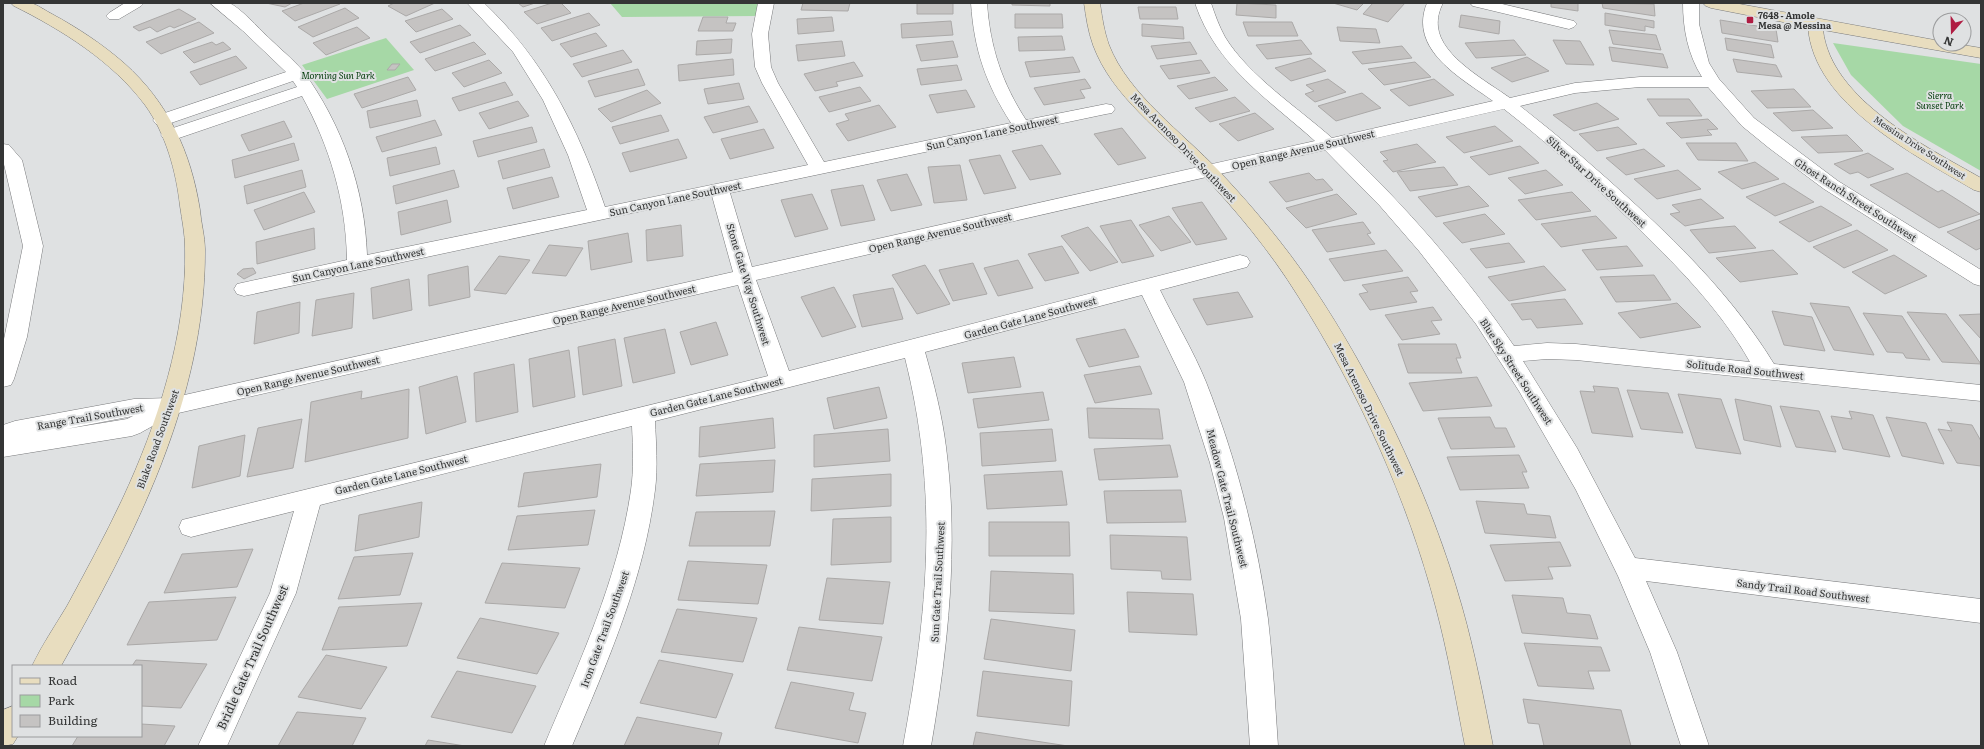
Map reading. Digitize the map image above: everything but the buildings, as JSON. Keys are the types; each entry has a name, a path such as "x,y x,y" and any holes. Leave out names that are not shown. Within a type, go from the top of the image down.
{"street":[{"path":"3,6 9,3"},
{"name":"Blake Road Southwest","path":"19,3 67,29 106,58 138,86 166,127 182,162 191,204 196,263 188,327 171,406 132,506 90,589 47,665"},
{"path":"114,16 136,3"},
{"path":"218,3 233,13 257,34 296,74 322,115 333,141 347,184 353,211 357,264"},
{"path":"475,3 502,29 520,51 535,72 562,118 575,147 598,214"},
{"path":"766,3 760,34 762,66 770,83 819,168"},
{"path":"979,3 981,36 989,66 1004,100 1021,126"},
{"name":"Mesa Arenoso Drive Southwest","path":"1092,3 1092,20 1100,44 1116,74 1140,104 1209,171 1248,214 1301,282 1344,354 1378,422 1424,530 1443,588 1461,658 1479,746"},
{"name":"Blue Sky Street Southwest","path":"1203,3 1209,23 1218,41 1249,76 1327,143 1374,188 1406,224 1478,312 1508,354 1557,433 1626,568 1658,639 1695,746"},
{"name":"Silver Star Drive Southwest","path":"1435,3 1429,22 1431,38 1452,63 1506,104 1610,192 1710,289 1738,324 1766,370"},
{"path":"1478,3 1569,24"},
{"name":"Ghost Ranch Street Southwest","path":"1692,3 1691,24 1701,63 1713,82 1748,122 1801,164 1831,185 1981,279"},
{"path":"1711,3 1815,24 1981,53"},
{"name":"Messina Drive Southwest","path":"1815,24 1818,47 1830,70 1846,93 1859,106 1896,134 1981,186"},
{"path":"166,127 233,95 296,74"},
{"name":"Open Range Avenue Southwest","path":"171,406 1575,88 1605,84 1713,82"},
{"path":"166,127 245,110 306,89"},
{"path":"233,95 245,110"},
{"name":"Sun Canyon Lane Southwest","path":"244,289 719,188 1106,109"},
{"path":"3,149 13,160 33,246 16,337 3,379"},
{"name":"Stone Gate Way Southwest","path":"719,188 745,277 781,380"},
{"name":"Garden Gate Lane Southwest","path":"191,527 914,348 1240,262"},
{"name":"Meadow Gate Trail Southwest","path":"1148,286 1194,380 1212,431 1242,544 1252,602 1259,669 1264,746"},
{"name":"Sun Gate Trail Southwest","path":"914,348 928,404 938,475 940,516 940,555 933,648 917,746"},
{"name":"Solitude Road Southwest","path":"1508,354 1547,351 1576,352 1766,370 1981,393"},
{"name":"Range Trail Southwest","path":"3,434 11,431 82,426 132,427 171,406"},
{"name":"Iron Gate Trail Southwest","path":"558,746 597,654 619,593 636,533 643,489 645,451 643,414"},
{"name":"Range Trail Southwest","path":"3,448 82,426"},
{"name":"Bridle Gate Trail Southwest","path":"212,746 283,593 310,497"},
{"name":"Sandy Trail Road Southwest","path":"1626,568 1981,611"},
{"path":"3,734 12,720"}],"green space":[{"path":"610,3 759,3 758,16 622,17"},
{"name":"Morning Sun Park","path":"386,38 414,70 327,99 302,65"},
{"name":"Sierra Sunset Park","path":"1833,43 1981,64 1981,171 1903,126 1851,75"}],"place":[{"name":"7648 - Amole Mesa @ Messina","path":"1750,20"}]}
